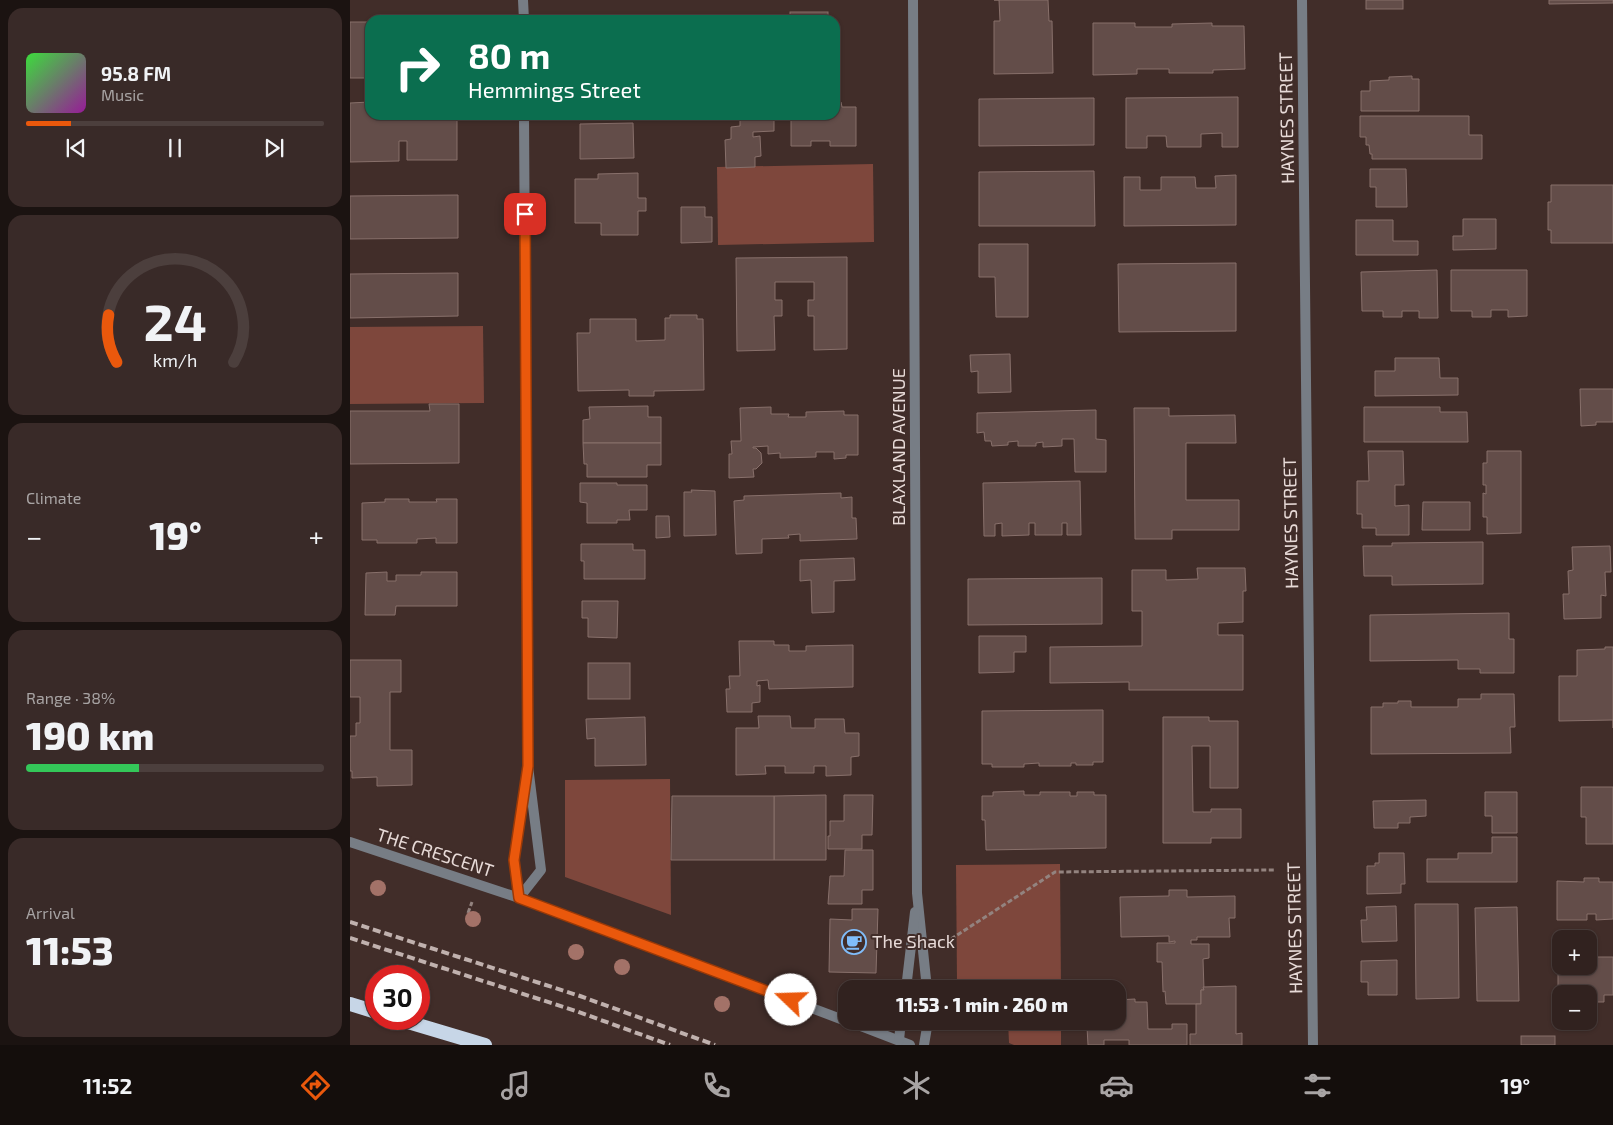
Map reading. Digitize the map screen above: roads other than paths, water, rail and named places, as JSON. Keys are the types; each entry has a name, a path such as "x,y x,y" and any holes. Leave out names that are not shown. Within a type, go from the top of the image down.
{"highway":[{"path":"350,1004 365,1009"},
{"path":"430,1029 484,1045"}],"street":[{"path":"524,0 524,15"},
{"name":"BLAXLAND AVENUE","path":"913,0 917,893 926,980"},
{"name":"HAYNES STREET","path":"1302,0 1313,1045"},
{"path":"519,898 541,870 528,766 524,120"},
{"path":"519,898 514,860 528,766"},
{"name":"THE CRESCENT","path":"350,842 519,898 838,1018"},
{"name":"BLAXLAND AVENUE","path":"907,980 917,893"},
{"name":"THE CRESCENT","path":"872,1030 910,1045"},
{"path":"899,1040 900,1030"},
{"path":"924,1045 926,1030"}],"railway":[{"path":"350,922 580,996 715,1045"},
{"path":"350,938 576,1011 670,1045"}],"place":[{"name":"The Shack","path":"854,942"}]}
